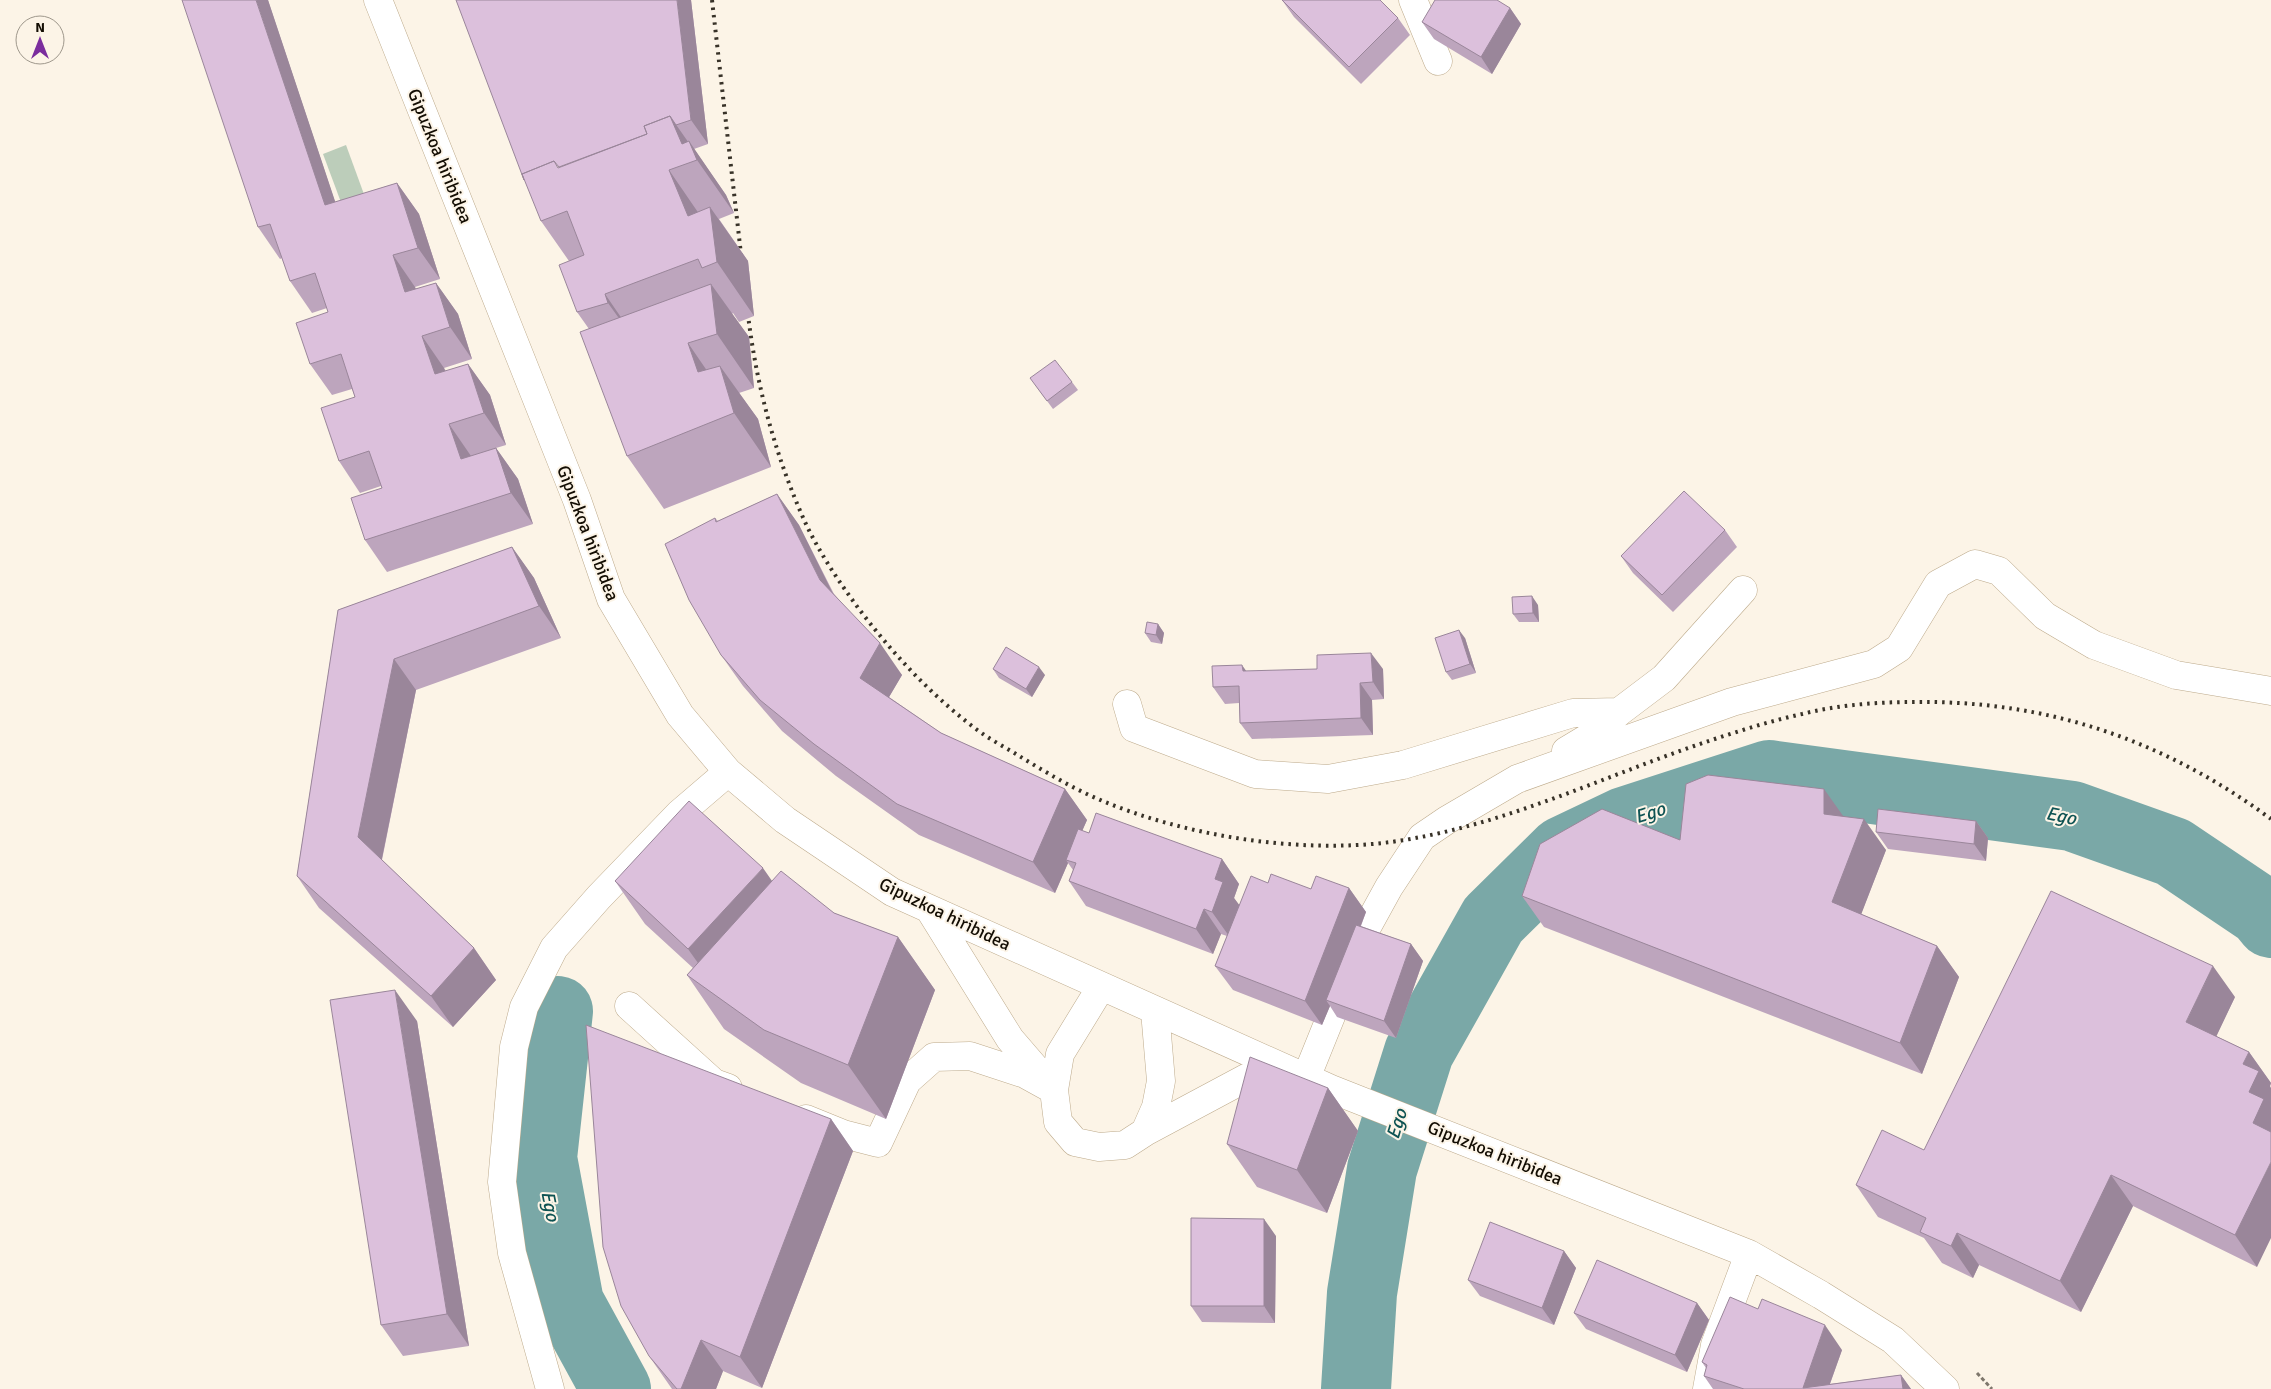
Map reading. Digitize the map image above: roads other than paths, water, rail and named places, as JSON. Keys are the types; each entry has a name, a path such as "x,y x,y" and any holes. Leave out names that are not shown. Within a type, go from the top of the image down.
{"street":[{"name":"Gipuzkoa hiribidea","path":"378,0 577,500 611,599 680,715 728,772 785,820 892,892 1101,988 1352,1098 1749,1254 1821,1295 1893,1340 1945,1389"},
{"path":"1413,0 1438,61"},
{"path":"1517,779 1732,702 1874,664 1899,648 1938,584 1975,564 2000,571 2044,616 2094,646 2176,675 2271,691"},
{"path":"1101,988 1060,1054 1054,1090 1058,1122 1075,1142 1099,1147 1126,1146 1145,1132 1246,1078 1297,1074 1367,927 1422,837 1447,820 1591,736 1664,678 1743,590"},
{"path":"1127,704 1134,728 1255,774 1328,779 1403,765 1573,714 1619,712"},
{"path":"550,1389 512,1253 502,1182 514,1047 524,1007 554,948 599,897 680,814 728,772"},
{"path":"930,910 1010,1039 1054,1090"},
{"path":"629,1006 714,1083 751,1097"},
{"path":"1145,1132 1156,1107 1160,1081 1155,1011"},
{"path":"778,1108 844,1134 878,1143 908,1081 934,1057 970,1056 1024,1074 1054,1090"},
{"path":"1707,1389 1715,1345 1749,1254"}],"waterway":[{"name":"Ego","path":"1356,1389 1362,1293 1382,1169 1419,1052 1493,920 1563,851 1624,822 1769,775 2072,816 2173,852 2262,912 2271,923"},
{"name":"Ego","path":"558,1011 542,1158 569,1303 616,1389"}],"railway":[{"path":"712,0 742,263"},
{"path":"747,306 755,361 767,416 784,470 805,522 837,578 859,609 913,673 959,716 976,729 1067,784 1131,812 1167,823 1242,839 1318,846 1391,842 1470,826 1545,802 1694,746 1775,721 1843,706 1913,702 1962,703 2010,708 2057,717 2102,730 2146,747 2189,767 2230,791 2271,819"}]}
